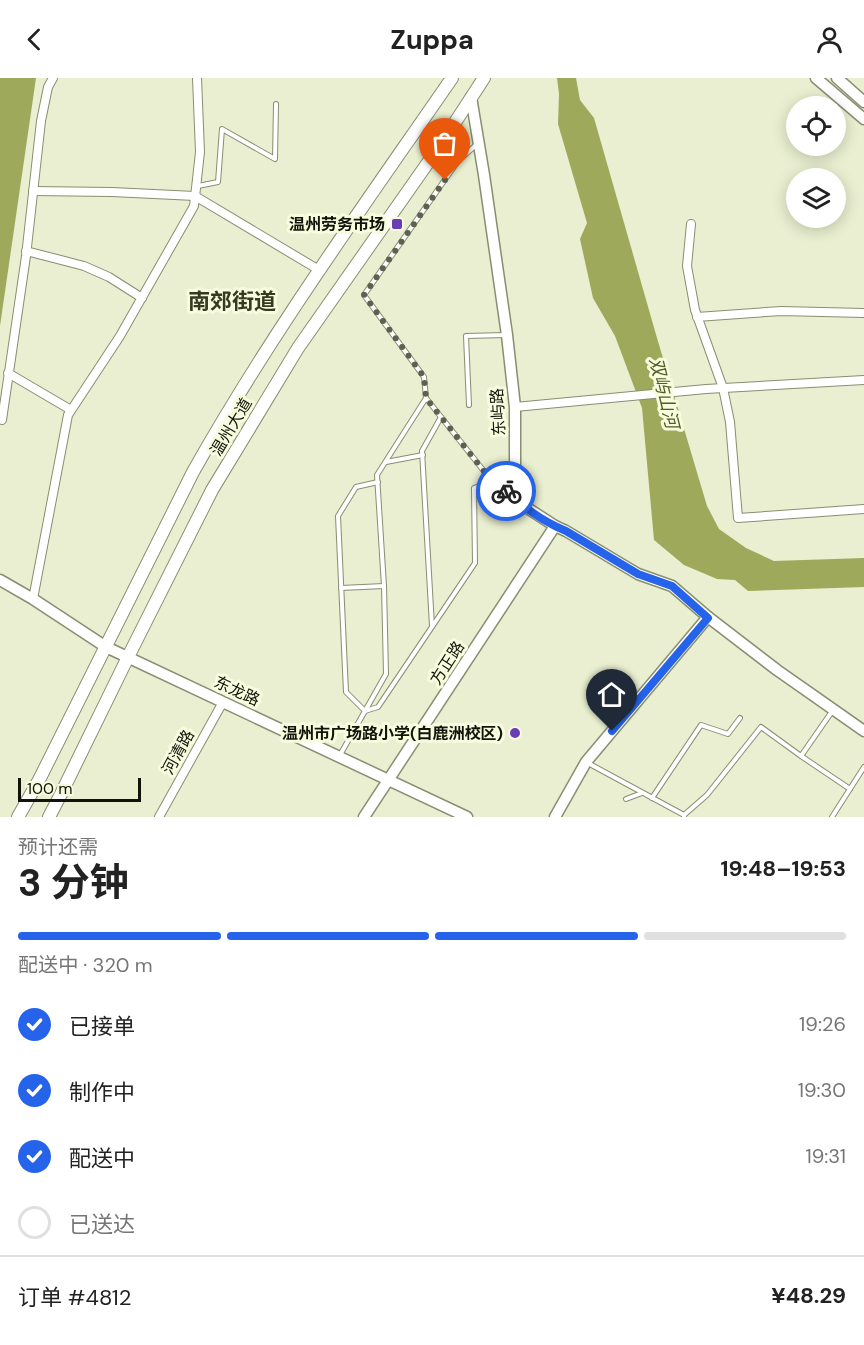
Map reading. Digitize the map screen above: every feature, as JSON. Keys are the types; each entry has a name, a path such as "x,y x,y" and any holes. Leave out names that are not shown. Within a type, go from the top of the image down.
{"main road":[{"name":"温州大道","path":"18,817 39,780 193,472 221,423 286,319 452,78"},
{"name":"温州大道","path":"49,817 213,490 298,348 441,144 484,78"}],"street":[{"path":"2,420 26,251 40,122 48,87 53,78"},
{"path":"33,599 68,415 120,336 194,206 200,152 197,78"},
{"path":"816,78 864,119"},
{"path":"837,78 864,102"},
{"name":"东屿路","path":"471,98 507,335 515,406 515,500"},
{"path":"33,191 195,196 319,270"},
{"path":"691,224 687,266 694,310 723,388 730,422 738,518 864,509"},
{"path":"26,251 84,266 109,277 142,298"},
{"path":"697,317 781,312 864,312"},
{"path":"8,373 71,411"},
{"path":"515,406 676,391 864,380"},
{"path":"515,500 638,574 672,586 708,618 864,731"},
{"name":"方正路","path":"364,817 555,526"},
{"name":"东龙路","path":"0,580 106,647 467,817"},
{"path":"555,817 586,762 708,618"},
{"name":"河清路","path":"159,817 223,702"}],"lane":[{"path":"196,186 218,182 222,129 275,159 276,104"},
{"path":"479,142 458,161 364,295 424,377 426,398 487,475 515,500"},
{"path":"469,405 466,336 507,335"},
{"path":"340,756 386,674 378,475 426,398"},
{"path":"432,626 422,451 441,417"},
{"path":"386,462 423,455"},
{"path":"365,711 378,707 475,563 474,488 484,484 487,475"},
{"path":"365,711 346,692 338,516 356,487 378,482"},
{"path":"341,588 384,586"},
{"path":"801,756 833,710"},
{"path":"652,798 701,725 728,734 740,718"},
{"path":"586,762 684,816 707,795 761,727 850,789"},
{"path":"831,817 864,767"},
{"path":"626,799 642,793"}],"water":[{"path":"0,78 36,78 0,326"},
{"name":"双屿山河","path":"557,78 576,78 580,100 594,118 707,506 719,529 746,548 774,561 864,558 864,587 748,591 735,580 717,579 684,565 654,540 642,408 615,336 593,298 580,239 587,223 558,124"}],"way so far":[{"path":"445,180 364,295 424,377 426,398 487,475 506,491"}],"place":[{"name":"温州劳务市场","path":"397,224"},
{"name":"温州市广场路小学(白鹿洲校区)","path":"515,733"}],"district":[{"name":"南郊街道","path":"232,301"}],"route":[{"path":"506,491 515,500 555,526 638,574 672,586 708,618 612,731"}]}
